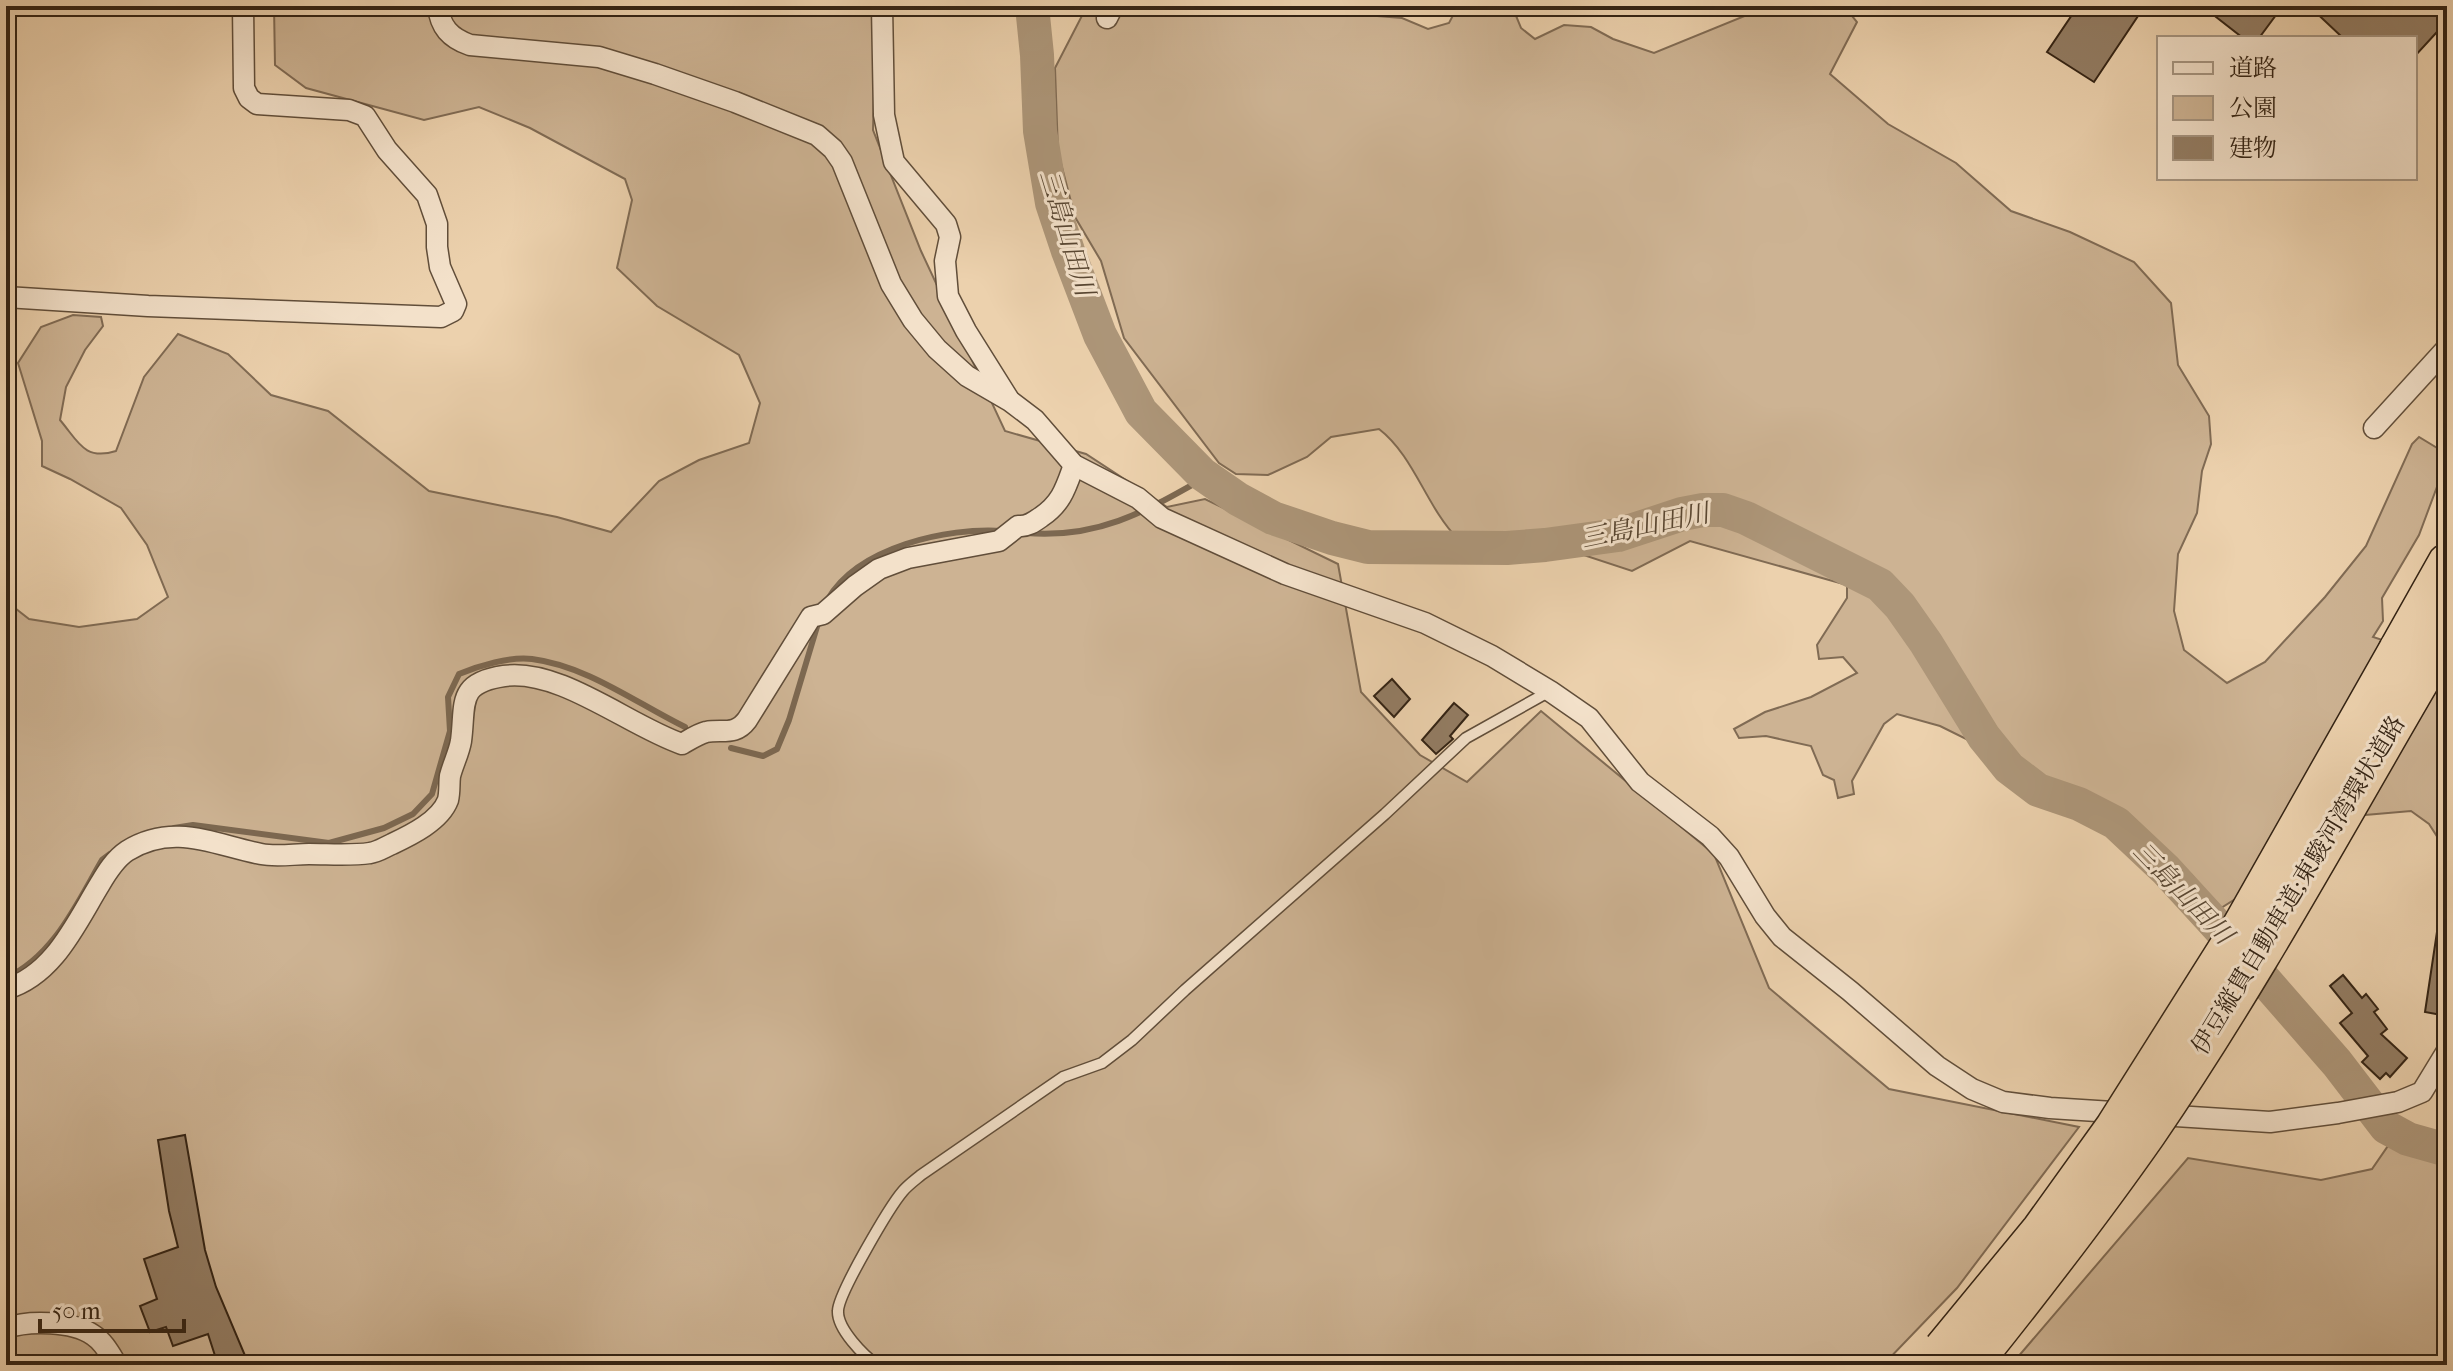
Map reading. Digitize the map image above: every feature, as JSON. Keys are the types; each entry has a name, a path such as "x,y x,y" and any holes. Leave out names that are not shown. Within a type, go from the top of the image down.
{"highway":[{"name":"伊豆縦貫自動車道;東駿河湾環状道路","path":"1948,1360 2115,1127 2240,929 2425,649 2446,564"}],"street":[{"path":"6,297 148,306 441,317 453,311 456,304 440,267 433,207 427,195 387,150 365,116 349,110 257,104 249,98 244,88 243,6"},
{"path":"438,6 447,31 470,45 599,57 721,97 817,135 842,162 891,284 913,320 937,349 967,376 1035,420 1074,465 1138,498 1162,518 1285,574 1425,623 1492,656 1589,718 1640,782 1710,836 1729,857 1765,916 1782,937 1937,1066 1972,1089 2003,1102 2050,1108 2270,1122 2398,1102 2422,1092 2447,1051"},
{"path":"882,6 884,115 894,162 946,224 950,237 945,261 948,296 1010,401"},
{"path":"2374,428 2447,348"},
{"path":"6,989 27,979 66,942 110,867 125,852 145,843 172,837 200,837 263,855 358,854 374,852 421,828 439,813 448,799 451,774 461,742 464,701 466,693 475,685 505,676 537,678 561,685 660,736 682,744 705,732 734,731 742,727 817,616 855,586 879,569 908,558 999,541 1018,526 1037,520 1056,507 1074,465"},
{"path":"6,1328 22,1322 53,1323 92,1333 105,1345 117,1365"}],"lane":[{"path":"877,1365 864,1356 843,1328 838,1312 849,1279 901,1193 921,1175 1063,1077 1102,1063 1385,814 1466,738 1550,691"}],"green space":[{"path":"274,6 876,6 873,130 921,251 1005,431 1086,454 1167,507 1205,499 1338,564 1361,692 1420,755 1467,782 1541,711 1714,854 1769,988 1889,1089 2079,1127 1957,1288 1883,1365 6,1365 6,601 29,619 79,627 137,619 168,597 147,545 121,508 42,466 42,441 18,363 41,327 73,315 101,317 103,326 85,350 66,387 60,420 77,442 89,451 116,451 144,377 178,334 228,354 271,395 328,411 429,491 557,517 611,532 659,481 699,460 749,443 760,403 739,355 657,306 617,268 632,200 625,179 530,128 479,107 424,120 306,88 275,65"},
{"path":"1087,6 1351,6 1353,14 1402,18 1428,29 1449,23 1458,6 1512,6 1521,28 1535,39 1564,25 1591,27 1613,39 1654,53 1769,6 1844,6 1857,22 1830,74 1888,124 1956,163 2011,211 2070,232 2134,262 2171,303 2178,365 2209,416 2211,444 2202,471 2197,513 2178,554 2174,611 2184,650 2227,683 2265,662 2325,597 2366,546 2412,444 2419,437 2447,454 2419,535 2382,598 2383,621 2373,637 2447,661 2447,852 2429,824 2411,811 2365,815 2263,858 2240,896 2221,908 2206,895 2192,875 2151,853 2057,784 1940,726 1897,714 1884,724 1852,781 1854,794 1838,798 1834,780 1823,775 1811,746 1766,736 1739,738 1734,729 1765,712 1811,697 1857,673 1843,657 1819,659 1817,645 1847,598 1847,585 1690,541 1632,571 1529,537 1457,538 1402,453 1379,429 1331,437 1307,457 1268,475 1236,474 1219,463 1124,338 1101,261 1075,217 1058,152 1055,68"},
{"path":"2390,1143 2447,1157 2447,1365 2011,1365 2188,1158 2321,1180 2372,1169"}],"building":[{"path":"2078,6 2129,6 2140,13 2094,82 2047,52"},
{"path":"2202,6 2278,6 2273,13 2276,15 2260,36 2240,36"},
{"path":"2309,6 2447,6 2447,21 2417,54 2417,36 2341,36"},
{"path":"1392,679 1410,699 1394,717 1374,696"},
{"path":"1454,703 1468,715 1450,736 1453,739 1436,754 1422,740"},
{"path":"2438,925 2447,926 2447,1016 2425,1012"},
{"path":"2343,975 2362,998 2366,994 2378,1009 2374,1012 2387,1029 2381,1034 2407,1058 2390,1077 2386,1073 2380,1079 2362,1062 2368,1056 2340,1023 2352,1013 2330,986"},
{"path":"185,1135 205,1250 216,1287 249,1365 218,1365 208,1334 173,1346 166,1327 150,1332 140,1306 157,1299 144,1259 178,1247 158,1140"}],"waterway":[{"name":"三島山田川","path":"1032,6 1040,131 1052,203 1068,251 1100,335 1141,412 1202,474 1273,518 1368,547 1507,548 1545,545 1618,535 1682,514 1723,510 1746,518 1880,585 1900,606 1984,737 2009,768 2038,790 2079,804 2116,823 2166,870 2220,929 2337,1063 2386,1127 2408,1139 2447,1150"},
{"path":"1026,533 1052,534 1099,527 1142,511 1206,477"},
{"path":"828,599 842,581 860,566 906,544 956,533 1003,531"},
{"path":"731,748 763,756 777,749 789,720 819,620"},
{"path":"174,828 193,825 329,843 384,828 413,814 432,794 450,731 448,697 459,674 505,660 532,659 572,669 685,727"},
{"path":"6,978 23,968 51,942 102,860 110,854"}]}
